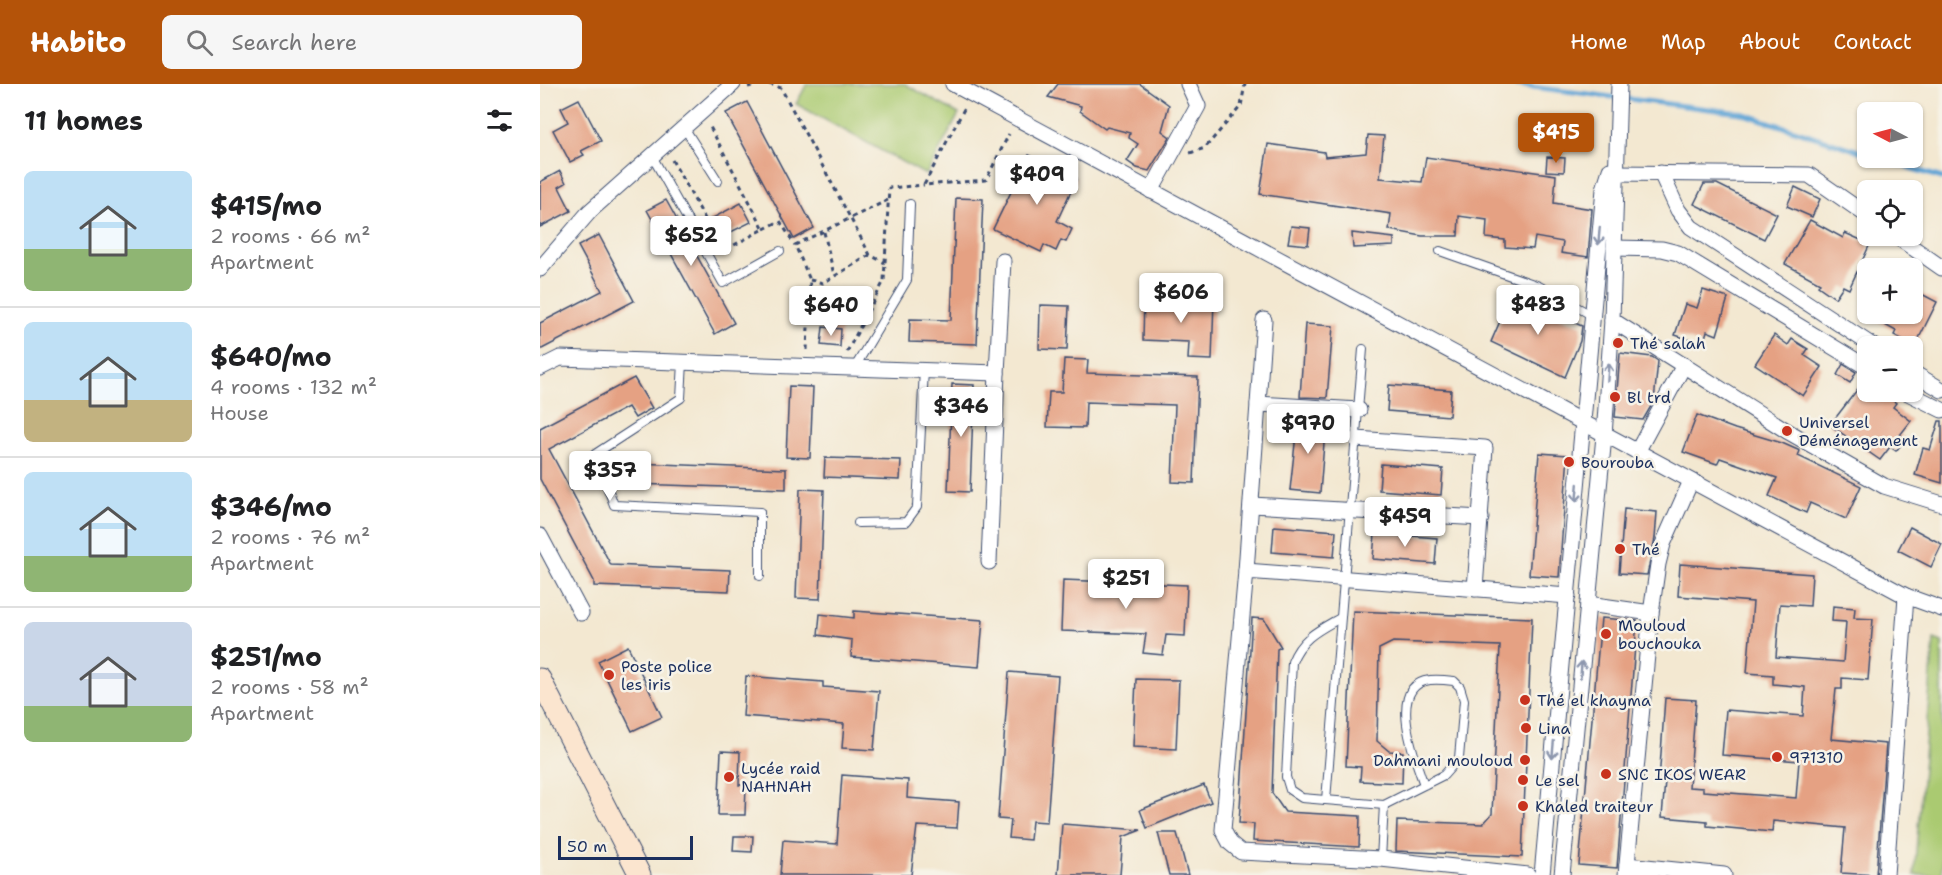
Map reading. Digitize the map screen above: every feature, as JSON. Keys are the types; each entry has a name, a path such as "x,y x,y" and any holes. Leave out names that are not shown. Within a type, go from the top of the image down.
{"street":[{"path":"540,269 590,211 733,84"},
{"path":"1150,191 1198,106 1188,84"},
{"path":"1562,875 1604,436 1612,320 1619,84"},
{"path":"962,87 1150,191 1583,422 1604,436 1906,596 1942,609"},
{"path":"1615,166 1661,173 1809,176 1857,209"},
{"path":"1542,875 1604,189 1615,166"},
{"path":"1661,173 1678,210 1691,227 1858,336"},
{"path":"1910,246 1942,268"},
{"path":"1614,248 1662,249 1678,253 1857,361"},
{"path":"989,562 1003,261"},
{"path":"1264,320 1252,505 1223,830 1230,843 1241,852 1381,859 1528,875"},
{"path":"1612,320 1787,431 1884,486 1942,504"},
{"path":"540,368 560,358 998,373"},
{"path":"1637,452 1684,365"},
{"path":"1923,379 1942,390"},
{"path":"1923,400 1942,410"},
{"path":"1258,404 1359,410"},
{"path":"1356,438 1485,448 1476,589"},
{"path":"1691,481 1663,544 1651,613 1626,870 1725,875"},
{"path":"1252,505 1480,518"},
{"path":"540,536 581,613"},
{"path":"1246,571 1568,596"},
{"path":"1886,875 1906,596"},
{"path":"1588,604 1651,613"},
{"path":"540,679 640,875"}],"lane":[{"path":"685,129 718,181"},
{"path":"652,156 723,283 780,251"},
{"path":"855,367 907,280 910,204"},
{"path":"1440,251 1539,286 1593,316"},
{"path":"1326,800 1363,349"},
{"path":"683,362 681,398 595,454 614,506 760,512 760,576"},
{"path":"858,523 906,522 917,507 924,369"},
{"path":"1340,618 1312,633 1297,648 1292,662 1286,777 1290,790 1302,798 1383,805 1424,785 1444,775 1459,758 1464,700 1460,687 1454,681 1428,680 1414,687 1408,696 1408,739 1424,785"},
{"path":"1381,859 1383,805"}],"path":[{"path":"768,84 782,88 870,255 885,263"},
{"path":"1168,160 1205,148 1241,106 1245,84"},
{"path":"924,185 962,87"},
{"path":"838,366 884,281 889,188 986,180 1017,119"},
{"path":"795,245 888,200"},
{"path":"765,229 780,221 795,245 810,280 806,366"},
{"path":"824,232 834,275"},
{"path":"810,280 823,283 870,255"}],"green space":[{"path":"807,84 905,84 959,114 926,175 796,104"},
{"path":"1934,639 1942,642 1942,875 1914,875"}],"building":[{"path":"1058,84 1140,84 1169,105 1162,131 1170,137 1149,171 1137,168 1127,161 1138,144 1129,138 1130,133 1107,127 1105,129 1080,111 1081,106 1048,97"},
{"path":"579,99 601,141 581,151 584,155 570,162 553,130 568,122 561,108"},
{"path":"747,102 814,228 794,239 726,113"},
{"path":"1368,135 1384,136 1380,178 1422,182 1426,157 1556,175 1554,203 1592,209 1588,257 1561,253 1563,242 1535,237 1533,249 1505,247 1505,240 1486,238 1487,220 1459,216 1458,236 1422,236 1389,230 1391,214 1260,194 1268,144 1324,152 1325,157 1366,153"},
{"path":"1029,155 1077,178 1057,221 1072,229 1066,242 1061,240 1056,251 1044,245 1041,252 993,229"},
{"path":"1547,157 1565,158 1564,172 1546,171"},
{"path":"560,171 566,183 559,187 571,211 540,227 540,182"},
{"path":"1704,184 1717,184 1777,214 1764,239 1694,204"},
{"path":"1795,187 1820,199 1812,217 1787,206"},
{"path":"956,198 983,199 977,344 909,342 910,319 951,320"},
{"path":"666,200 734,323 715,334 647,210"},
{"path":"741,203 751,222 719,238 709,220"},
{"path":"1810,220 1843,238 1845,233 1857,238 1857,246 1869,246 1863,258 1857,258 1857,272 1849,289 1843,286 1835,298 1818,286 1820,283 1785,264"},
{"path":"1291,226 1310,228 1308,245 1288,243"},
{"path":"1352,233 1394,238 1394,246 1353,248"},
{"path":"599,235 634,301 540,350 540,323 602,291 578,246"},
{"path":"1703,290 1728,298 1717,335 1707,331 1703,344 1675,335 1685,304 1697,308"},
{"path":"1923,295 1937,302 1920,336 1896,336 1894,335 1896,331 1883,324 1923,324"},
{"path":"1511,296 1582,326 1580,341 1565,377 1491,342"},
{"path":"1144,298 1214,300 1212,360 1188,359 1189,342 1143,340"},
{"path":"1040,305 1069,306 1067,350 1039,349"},
{"path":"1305,324 1333,326 1327,398 1300,397"},
{"path":"823,327 841,329 840,347 821,345"},
{"path":"1774,335 1788,345 1792,339 1808,349 1804,355 1822,367 1803,396 1755,364"},
{"path":"1620,353 1652,357 1658,361 1654,401 1643,420 1615,417"},
{"path":"1064,359 1088,360 1087,373 1198,377 1194,483 1172,482 1175,405 1086,402 1085,428 1047,427 1049,392 1062,392"},
{"path":"1843,364 1856,372 1850,383 1837,375"},
{"path":"634,378 652,408 635,418 628,407 549,449 611,565 730,570 729,591 594,586 594,581 540,479 540,428"},
{"path":"952,384 974,385 970,492 948,491"},
{"path":"1389,385 1451,390 1449,416 1387,411"},
{"path":"789,386 813,387 810,458 786,457"},
{"path":"1857,390 1857,402 1895,402 1893,407 1911,421 1900,435 1906,439 1896,451 1890,447 1880,460 1830,425"},
{"path":"1697,415 1782,443 1800,451 1798,456 1861,486 1846,519 1810,503 1806,513 1769,496 1777,478 1720,458 1717,464 1683,452"},
{"path":"1298,416 1326,418 1320,493 1290,490"},
{"path":"1939,421 1942,421 1942,483 1915,475 1923,448 1930,450"},
{"path":"1539,453 1568,455 1559,577 1529,575"},
{"path":"825,458 901,460 900,480 824,477"},
{"path":"636,463 786,469 786,489 635,484"},
{"path":"1381,464 1443,469 1441,495 1379,490"},
{"path":"800,489 824,490 820,599 796,598"},
{"path":"1624,509 1657,512 1655,538 1647,575 1619,573"},
{"path":"1274,526 1336,531 1334,557 1272,552"},
{"path":"1910,527 1942,544 1931,567 1898,550"},
{"path":"1375,533 1437,538 1435,564 1373,559"},
{"path":"1680,564 1812,574 1810,606 1780,604 1776,657 1843,662 1846,622 1832,621 1833,606 1855,608 1854,618 1873,619 1868,680 1842,678 1842,689 1836,689 1831,739 1886,744 1876,875 1841,873 1845,828 1773,821 1772,832 1707,826 1707,821 1662,817 1665,781 1659,781 1665,698 1696,700 1689,787 1703,788 1703,791 1796,798 1799,761 1722,755 1726,710 1803,716 1805,687 1773,684 1773,675 1747,673 1753,602 1678,596"},
{"path":"1063,580 1187,585 1185,636 1166,635 1163,655 1143,653 1146,634 1061,631"},
{"path":"854,611 983,620 979,667 851,657 852,640 818,635 820,614 854,618"},
{"path":"1353,611 1532,618 1522,857 1396,851 1397,821 1483,824 1492,814 1500,646 1393,642 1379,649 1377,741 1389,751 1403,752 1402,783 1360,781 1361,767 1346,766"},
{"path":"1252,618 1264,619 1281,647 1277,649 1272,793 1285,812 1360,816 1359,847 1253,841 1254,824 1239,823"},
{"path":"1601,618 1637,621 1617,868 1579,865"},
{"path":"628,646 662,717 632,731 598,661"},
{"path":"1009,672 1058,676 1047,822 1032,821 1030,840 1009,838 1011,820 998,819"},
{"path":"746,676 823,682 823,687 879,691 874,750 842,748 844,724 743,716"},
{"path":"1136,679 1179,680 1176,749 1133,747"},
{"path":"721,751 740,752 739,785 746,785 745,815 718,815"},
{"path":"842,775 908,780 907,798 959,802 957,828 917,826 911,875 780,875 783,840 837,844"},
{"path":"1204,785 1211,802 1147,828 1140,810"},
{"path":"1062,824 1141,830 1123,837 1120,875 1058,875"},
{"path":"1158,833 1177,833 1188,875 1169,875"},
{"path":"734,836 753,836 752,852 733,851"}],"waterway":[{"path":"1508,84 1741,113 1857,150"},
{"path":"1910,168 1942,178"}],"place":[{"name":"Thé salah","path":"1618,343"},
{"name":"Bl trd","path":"1615,397"},
{"name":"Universel Déménagement","path":"1787,431"},
{"name":"Bourouba","path":"1569,462"},
{"name":"Thé","path":"1620,549"},
{"name":"Mouloud bouchouka","path":"1606,634"},
{"name":"Poste police les iris","path":"609,675"},
{"name":"Thé el khayma","path":"1525,700"},
{"name":"Lina","path":"1526,728"},
{"name":"971310","path":"1777,757"},
{"name":"Dahmani mouloud","path":"1525,760"},
{"name":"SNC IKOS WEAR","path":"1606,774"},
{"name":"Lycée raid NAHNAH","path":"729,777"},
{"name":"Le sel","path":"1523,780"},
{"name":"Khaled traiteur","path":"1523,806"}]}
